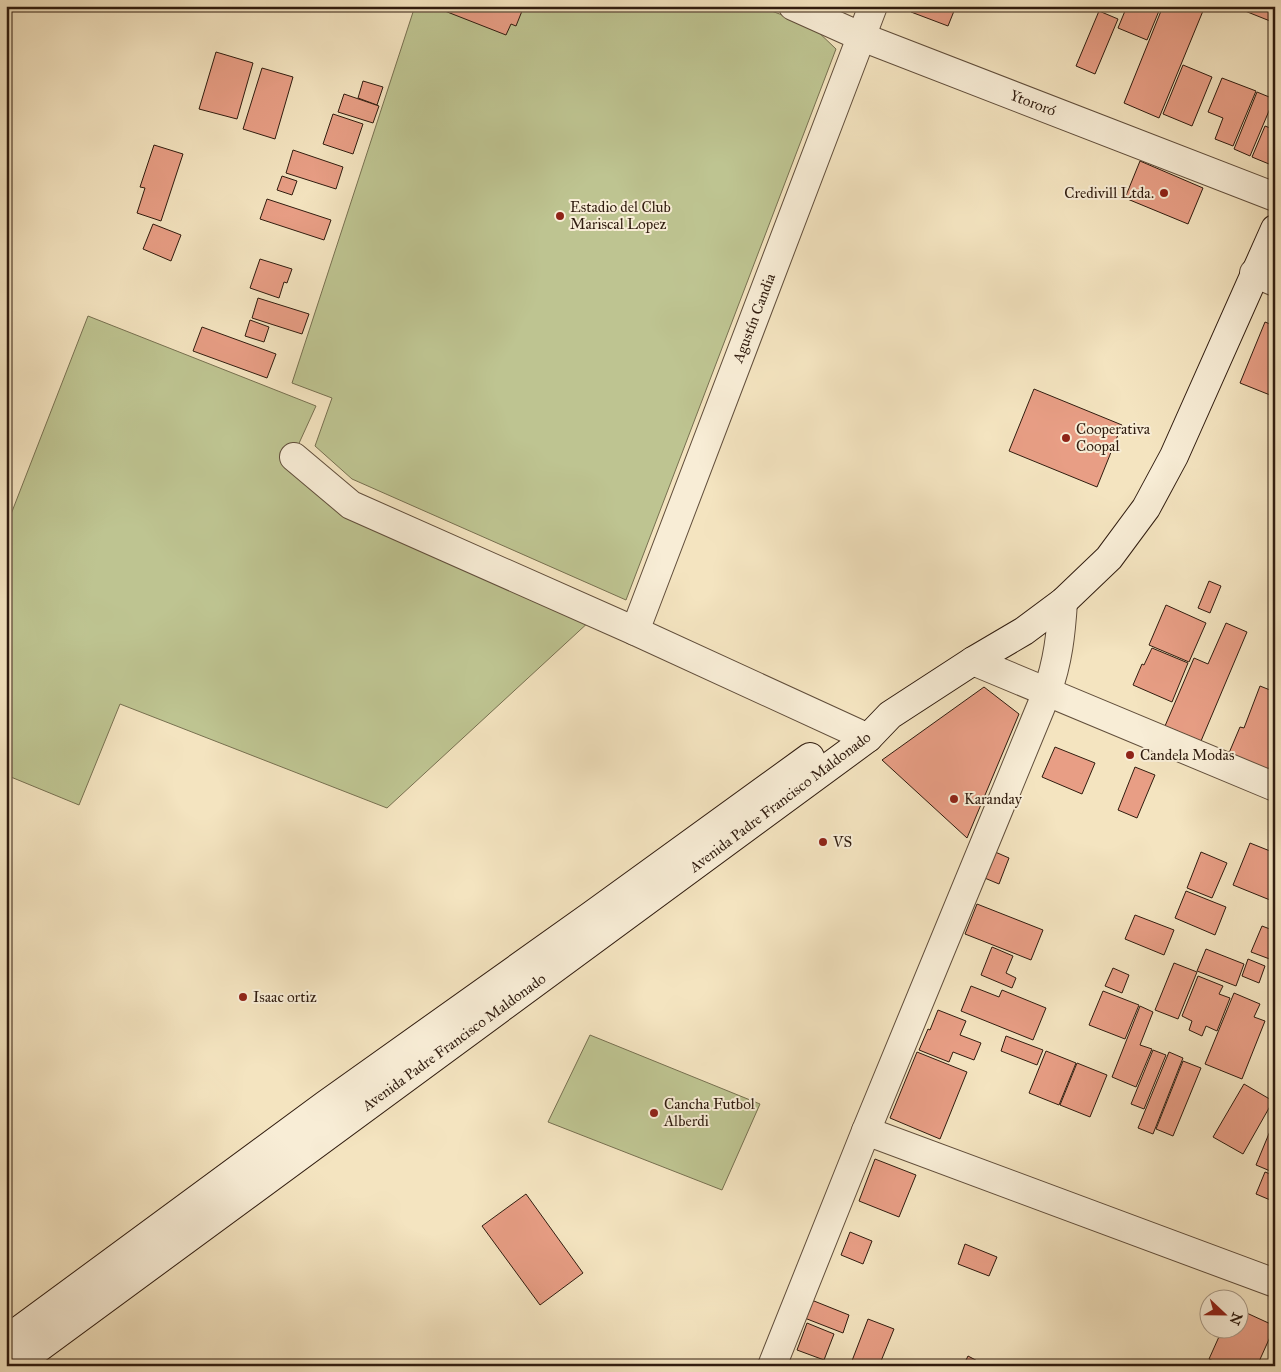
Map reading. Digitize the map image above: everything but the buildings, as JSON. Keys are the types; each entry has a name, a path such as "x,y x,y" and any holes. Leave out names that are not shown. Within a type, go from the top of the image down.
{"street":[{"name":"Ytororó","path":"792,6 862,37 1275,198"},
{"name":"Agustín Candia","path":"635,630 873,6"},
{"name":"Avenida Padre Francisco Maldonado","path":"6,1340 317,1111 592,915 858,734 1024,631 1064,602 1109,558 1146,508 1264,278 1275,228"},
{"path":"294,457 351,505 635,630 858,734"},
{"path":"772,1366 866,1131 1047,692 1055,670 1060,646 1064,602"},
{"path":"973,661 1275,787"},
{"name":"Avenida Padre Francisco Maldonado","path":"14,1366 858,734"},
{"path":"866,1131 1275,1283"}],"green space":[{"name":"Estadio del Club Mariscal Lopez","path":"415,6 758,6 812,26 836,49 626,600 352,479 315,446 332,398 292,383"},
{"path":"88,316 316,406 290,463 591,620 387,808 120,704 79,805 6,775 6,527"},
{"name":"Cancha Futbol Alberdi","path":"590,1035 760,1104 722,1190 548,1122"}],"place":[{"name":"Credivill Ltda.","path":"1164,193"},
{"name":"Estadio del Club Mariscal Lopez","path":"560,216"},
{"name":"Cooperativa Coopal","path":"1066,438"},
{"name":"Candela Modas","path":"1130,755"},
{"name":"Karanday","path":"954,799"},
{"name":"VS","path":"823,842"},
{"name":"Isaac ortiz","path":"243,997"},
{"name":"Cancha Futbol Alberdi","path":"654,1113"}]}
